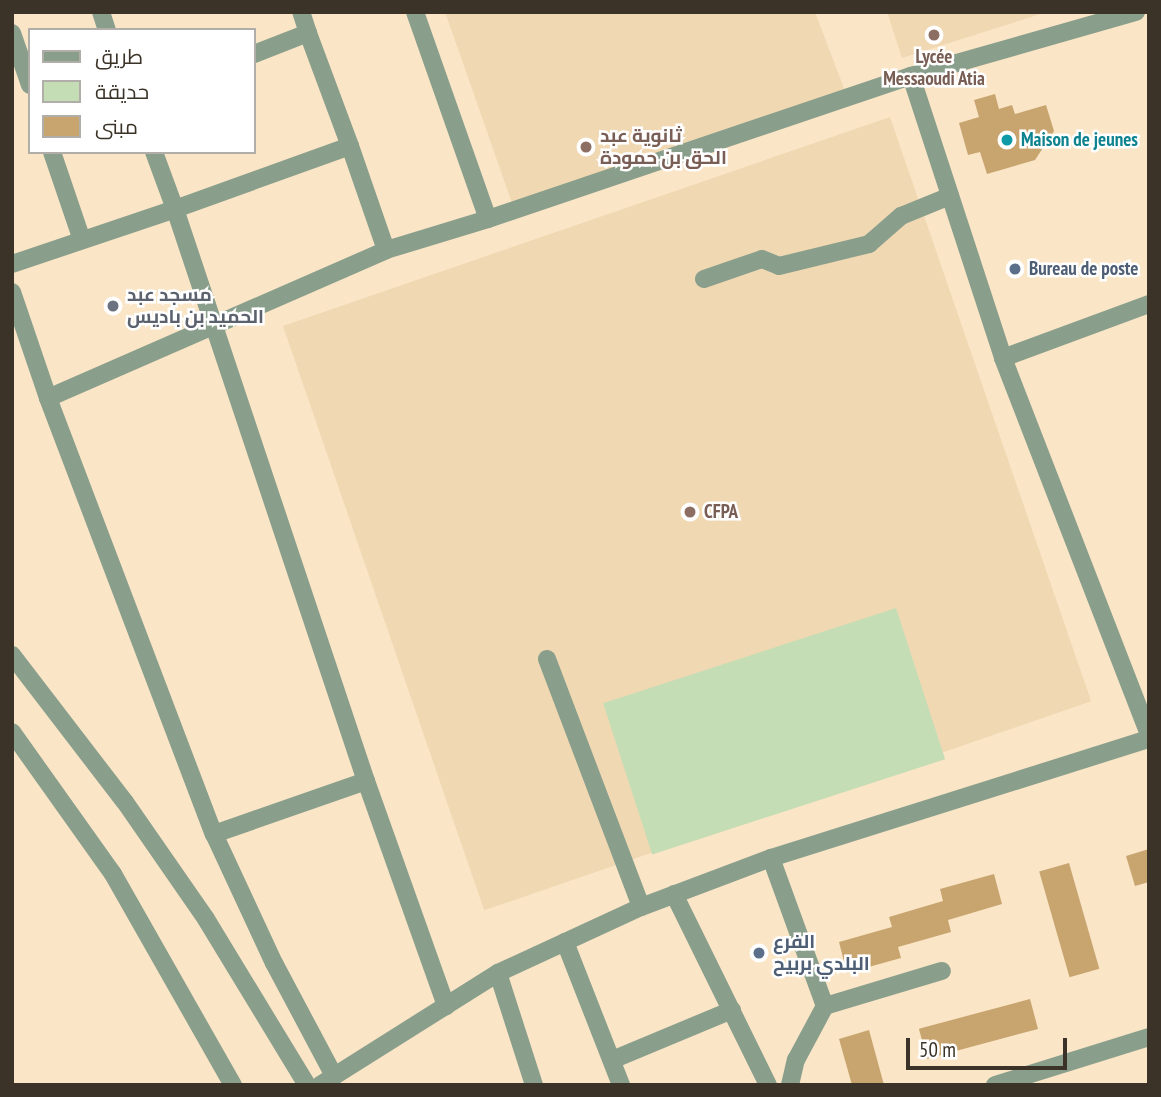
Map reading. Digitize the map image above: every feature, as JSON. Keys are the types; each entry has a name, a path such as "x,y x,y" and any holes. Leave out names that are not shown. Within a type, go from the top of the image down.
{"street":[{"path":"301,12 386,250"},
{"path":"415,12 488,219"},
{"path":"48,398 216,322 386,250 488,219 911,76 1136,12"},
{"path":"12,33 28,79"},
{"path":"256,53 309,33"},
{"path":"12,292 48,398 214,834 327,1080 498,973 640,907 771,858 1149,737 1003,358 911,76"},
{"path":"12,264 350,146"},
{"path":"53,154 82,240"},
{"path":"155,154 216,322 366,781 446,1006"},
{"path":"704,279 762,259 779,267 869,244 901,216 950,196"},
{"path":"1003,358 1149,304"},
{"path":"12,655 125,802 206,919 307,1085"},
{"path":"547,659 640,907"},
{"path":"12,732 113,874 233,1085"},
{"path":"214,834 366,781"},
{"path":"771,858 825,1006"},
{"path":"674,894 768,1085"},
{"path":"565,942 621,1085"},
{"path":"790,1085 796,1060 825,1006 942,971"},
{"path":"498,973 534,1085"},
{"path":"612,1060 732,1010"},
{"path":"995,1085 1149,1037"}],"shaded area":[{"name":"ثانوية عبد الحق بن حمودة","path":"445,12 815,12 845,91 512,203"},
{"name":"Lycée Messaoudi Atia","path":"887,12 1047,12 902,58"},
{"name":"CFPA","path":"890,117 1091,701 484,910 283,326"}],"green space":[{"path":"896,608 945,759 652,854 603,703"}],"building":[{"name":"Maison de jeunes","path":"995,94 999,109 1012,105 1015,114 1046,105 1054,131 1035,160 987,174 980,152 968,155 959,123 979,117 974,100"},
{"path":"1149,849 1149,882 1135,886 1126,856"},
{"path":"1069,863 1099,969 1070,977 1039,872"},
{"path":"994,874 1002,904 948,920 951,932 898,947 901,958 847,973 839,942 892,927 889,917 943,901 940,889"},
{"path":"1030,999 1038,1029 927,1059 919,1029"},
{"path":"869,1030 884,1085 852,1085 839,1039"}],"place":[{"name":"Lycée Messaoudi Atia","path":"934,35"},
{"name":"Maison de jeunes","path":"1007,140"},
{"name":"ثانوية عبد الحق بن حمودة","path":"586,147"},
{"name":"Bureau de poste","path":"1015,269"},
{"name":"مسجد عبد الحميد بن باديس","path":"113,306"},
{"name":"CFPA","path":"690,512"},
{"name":"الفرع البلدي بربيح","path":"759,953"}]}
